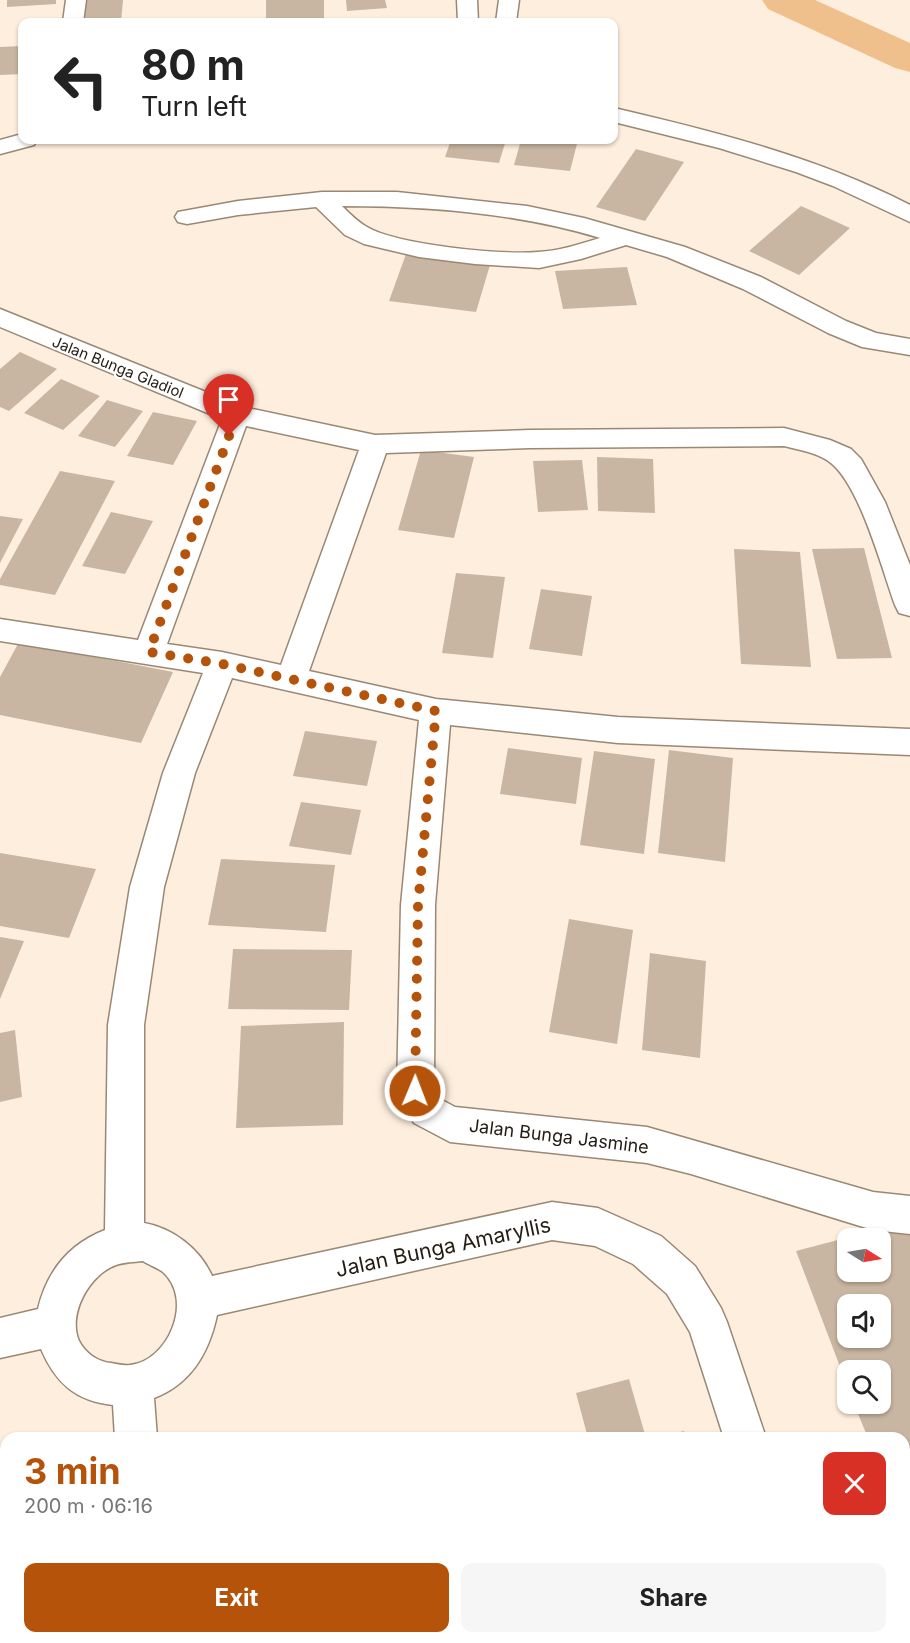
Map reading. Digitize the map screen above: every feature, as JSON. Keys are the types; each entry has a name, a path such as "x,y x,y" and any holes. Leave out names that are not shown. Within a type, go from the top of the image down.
{"street":[{"path":"74,18 76,0"},
{"path":"467,0 468,18"},
{"path":"507,18 509,0"},
{"path":"618,117 662,126 768,157 840,182 910,215"},
{"path":"0,147 18,142"},
{"path":"187,217 238,208 322,199 398,199 489,208 550,218 676,252 752,283 837,327 871,341 910,347"},
{"path":"322,199 350,226 374,239 479,256 537,260 582,251 627,237"},
{"name":"Jalan Bunga Gladiol","path":"0,317 60,344 237,415 375,444 530,439 784,437 811,442 842,457 860,480 910,605"},
{"path":"149,652 237,415"},
{"path":"291,679 375,444"},
{"path":"0,630 222,664 436,711 618,730 910,742"},
{"path":"124,1243 126,1025 147,887 179,772 222,664"},
{"name":"Jalan Bunga Jasmine","path":"436,711 418,905 415,1091 427,1112 450,1124 647,1145 873,1211 910,1215"},
{"name":"Jalan Bunga Amaryllis","path":"199,1299 552,1221 598,1227 647,1250 681,1280 707,1322 743,1432"},
{"path":"146,1242 166,1249 182,1261 194,1278 199,1299 197,1322 189,1344 174,1363 154,1377 132,1385 109,1386 88,1379 71,1365 60,1347 56,1325 59,1303 69,1281 76,1272 102,1250 124,1243 146,1242"},
{"path":"0,1338 56,1325"},
{"path":"132,1385 136,1432"}],"building":[{"path":"7,0 56,0 56,4 7,7"},
{"path":"85,0 123,0 121,18 83,18"},
{"path":"266,0 324,0 324,18 266,18"},
{"path":"346,0 385,0 387,8 347,11"},
{"path":"18,46 18,74 0,75 0,47"},
{"path":"450,144 505,144 499,163 445,157"},
{"path":"520,144 577,144 570,171 514,165"},
{"path":"636,149 684,162 645,221 596,207"},
{"path":"801,206 850,228 799,275 749,251"},
{"path":"406,254 490,265 476,312 389,301"},
{"path":"627,267 637,305 563,309 555,271"},
{"path":"20,352 57,369 9,411 0,407 0,369"},
{"path":"61,379 100,396 63,430 24,413"},
{"path":"107,400 143,411 115,447 78,436"},
{"path":"153,412 197,421 173,465 127,456"},
{"path":"421,450 474,457 454,538 398,530"},
{"path":"597,457 653,459 655,513 598,511"},
{"path":"582,460 588,510 538,512 533,461"},
{"path":"60,471 115,481 55,595 0,585 0,579"},
{"path":"111,512 153,521 125,574 82,566"},
{"path":"0,516 23,519 0,563"},
{"path":"864,548 892,658 837,659 812,549"},
{"path":"734,549 800,552 811,667 741,664"},
{"path":"456,573 505,577 493,658 442,653"},
{"path":"541,589 592,596 582,656 529,649"},
{"path":"19,642 173,672 141,743 0,715 0,677"},
{"path":"305,731 377,741 367,786 293,776"},
{"path":"508,748 582,758 576,804 500,794"},
{"path":"669,750 733,758 725,862 658,853"},
{"path":"594,751 655,759 644,854 580,845"},
{"path":"301,802 361,810 351,855 289,846"},
{"path":"0,853 96,869 69,938 0,926"},
{"path":"221,859 335,865 326,932 208,925"},
{"path":"569,919 633,930 617,1044 549,1032"},
{"path":"0,937 24,941 0,999"},
{"path":"233,949 352,950 349,1010 228,1009"},
{"path":"650,953 706,961 700,1058 642,1050"},
{"path":"344,1022 343,1125 236,1128 241,1026"},
{"path":"15,1030 22,1097 0,1102 0,1033"},
{"path":"910,1221 910,1432 866,1432 858,1414 891,1414 891,1360 837,1360 796,1251 837,1240 837,1282 891,1282 891,1228 883,1228"},
{"path":"629,1379 644,1432 586,1432 576,1393"}],"waterway":[{"path":"782,0 910,59"}],"route":[{"path":"229,436 149,652 222,664 436,711 418,905 415,1091"}]}
